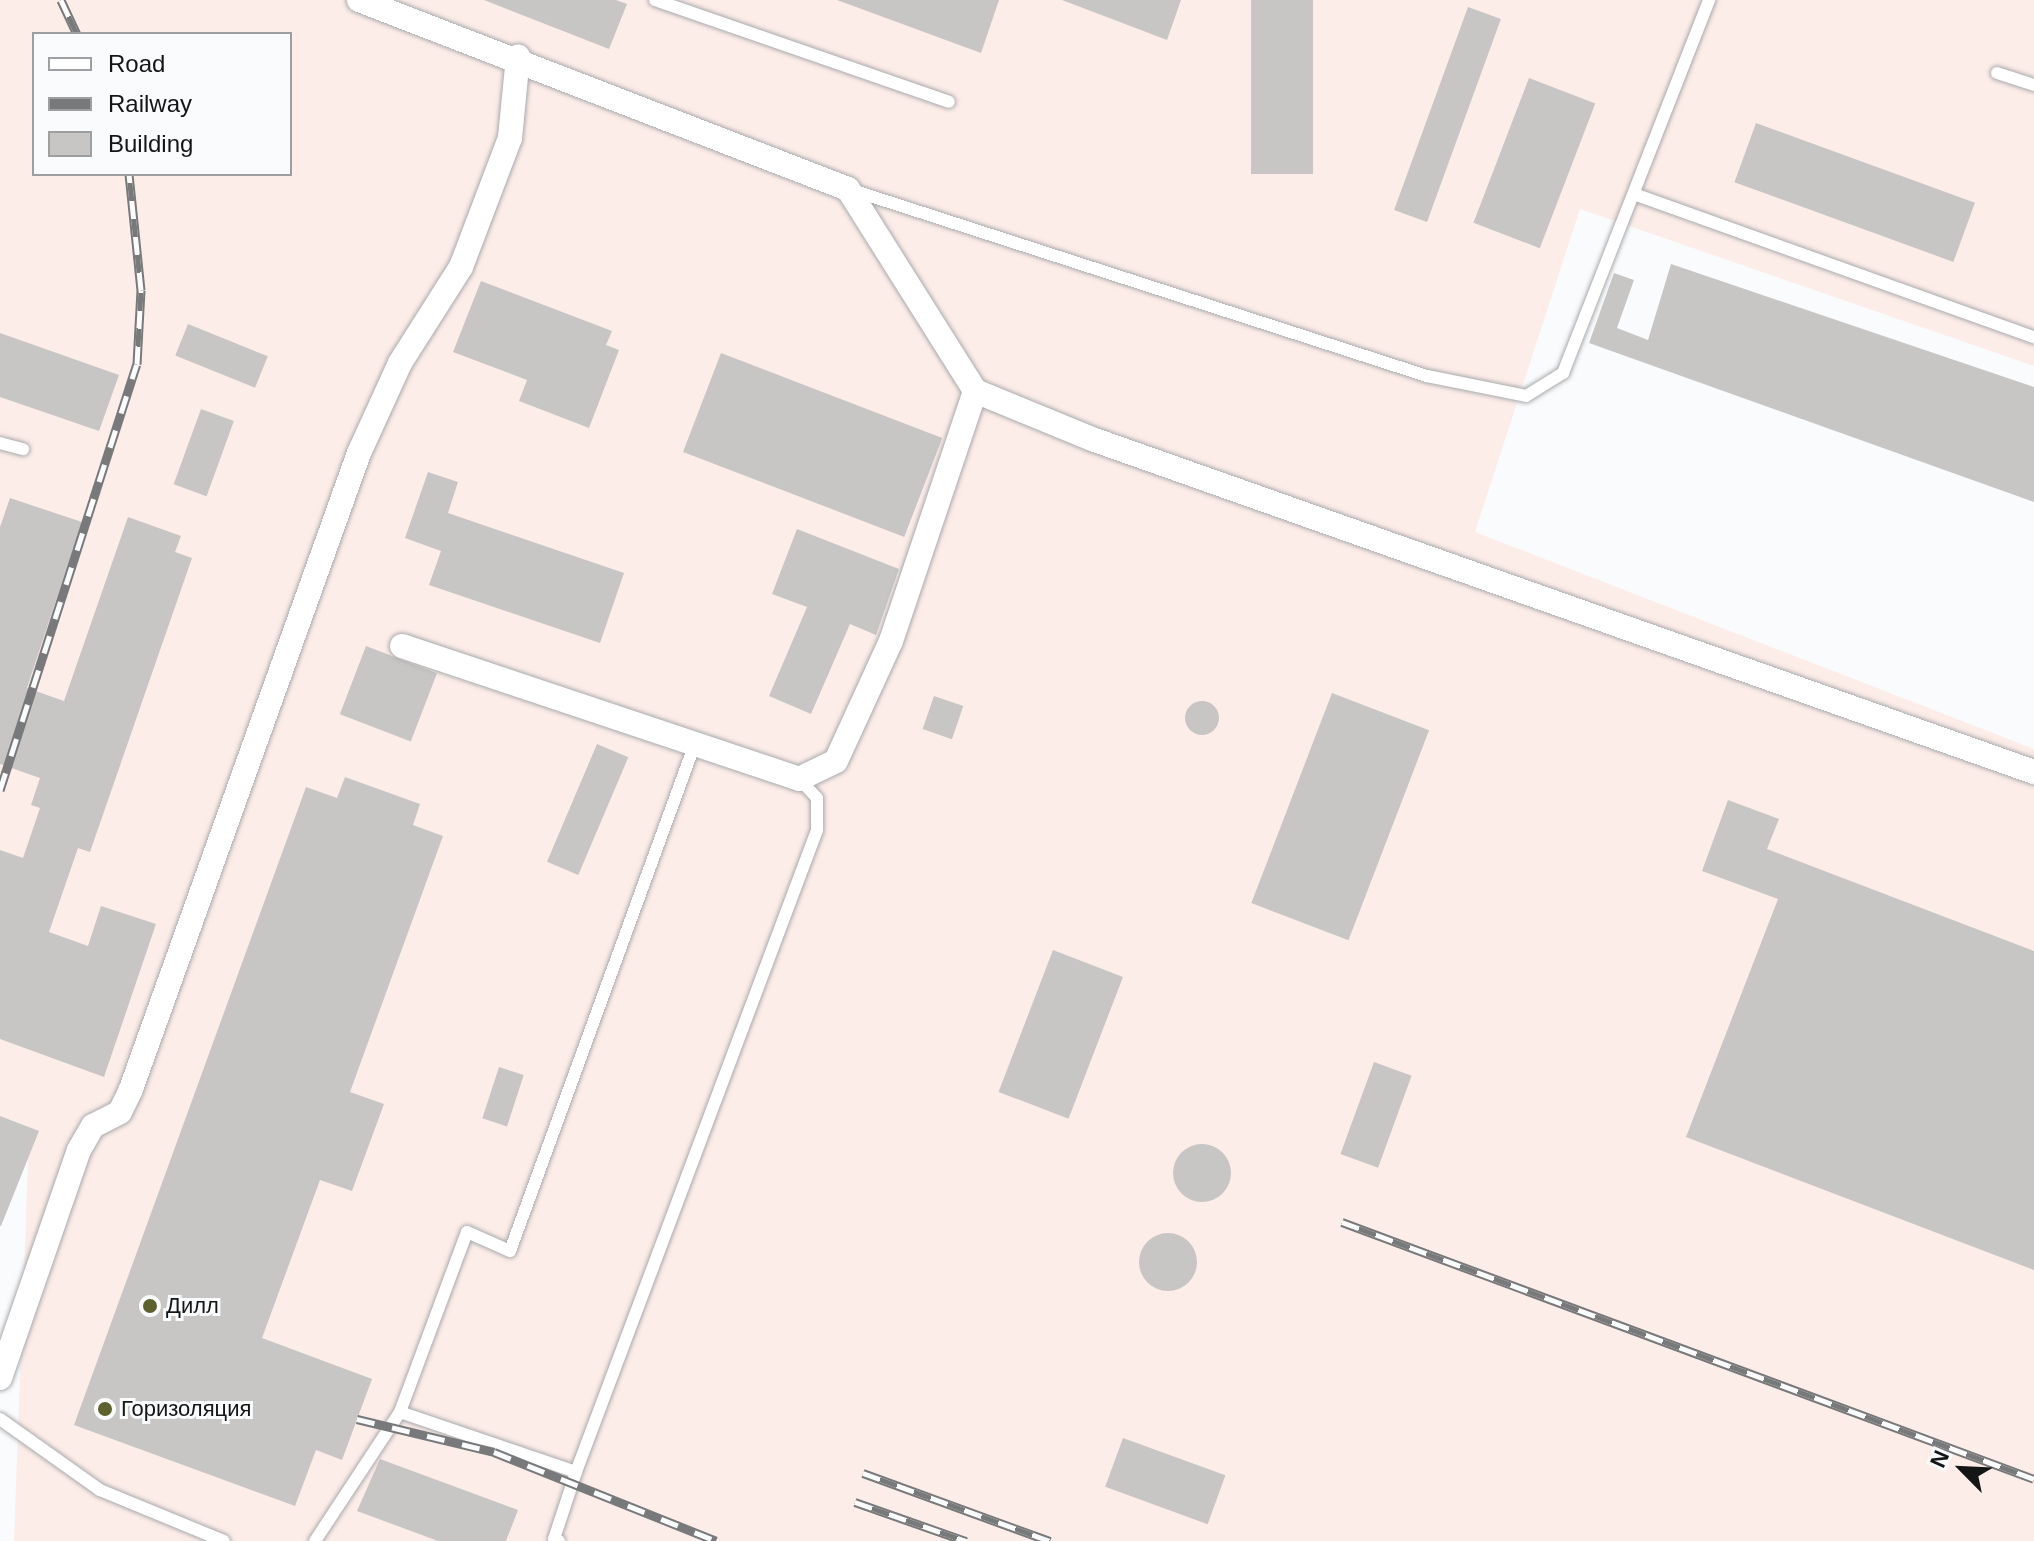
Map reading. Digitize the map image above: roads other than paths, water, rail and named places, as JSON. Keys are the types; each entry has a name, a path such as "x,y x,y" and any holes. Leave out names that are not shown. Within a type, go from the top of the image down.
{"street":[{"path":"359,0 518,56 848,189 975,391 1107,445 2034,772"},
{"path":"0,1378 79,1150 93,1126 120,1112 131,1089 359,453 400,363 461,267 510,138 518,56"},
{"path":"402,646 693,749 799,779 836,761 891,641 975,391"}],"lane":[{"path":"655,0 949,102"},
{"path":"848,189 1427,376 1526,396 1563,373 1709,0"},
{"path":"1997,73 2034,85"},
{"path":"1634,194 2034,337"},
{"path":"0,443 23,449"},
{"path":"315,1541 400,1412 467,1232 510,1251 693,749"},
{"path":"559,1541 554,1539 576,1472 817,830 817,798 799,779"},
{"path":"400,1412 576,1472"},
{"path":"0,1419 100,1490 224,1541"}],"railway":[{"path":"61,0 76,32"},
{"path":"0,790 137,364 141,290 129,176"},
{"path":"1342,1222 2034,1479"},
{"path":"357,1419 494,1452 716,1541"},
{"path":"863,1473 1050,1541"},
{"path":"855,1502 966,1541"}],"place":[{"name":"Дилл","path":"150,1306"},
{"name":"Горизоляция","path":"105,1409"}]}
